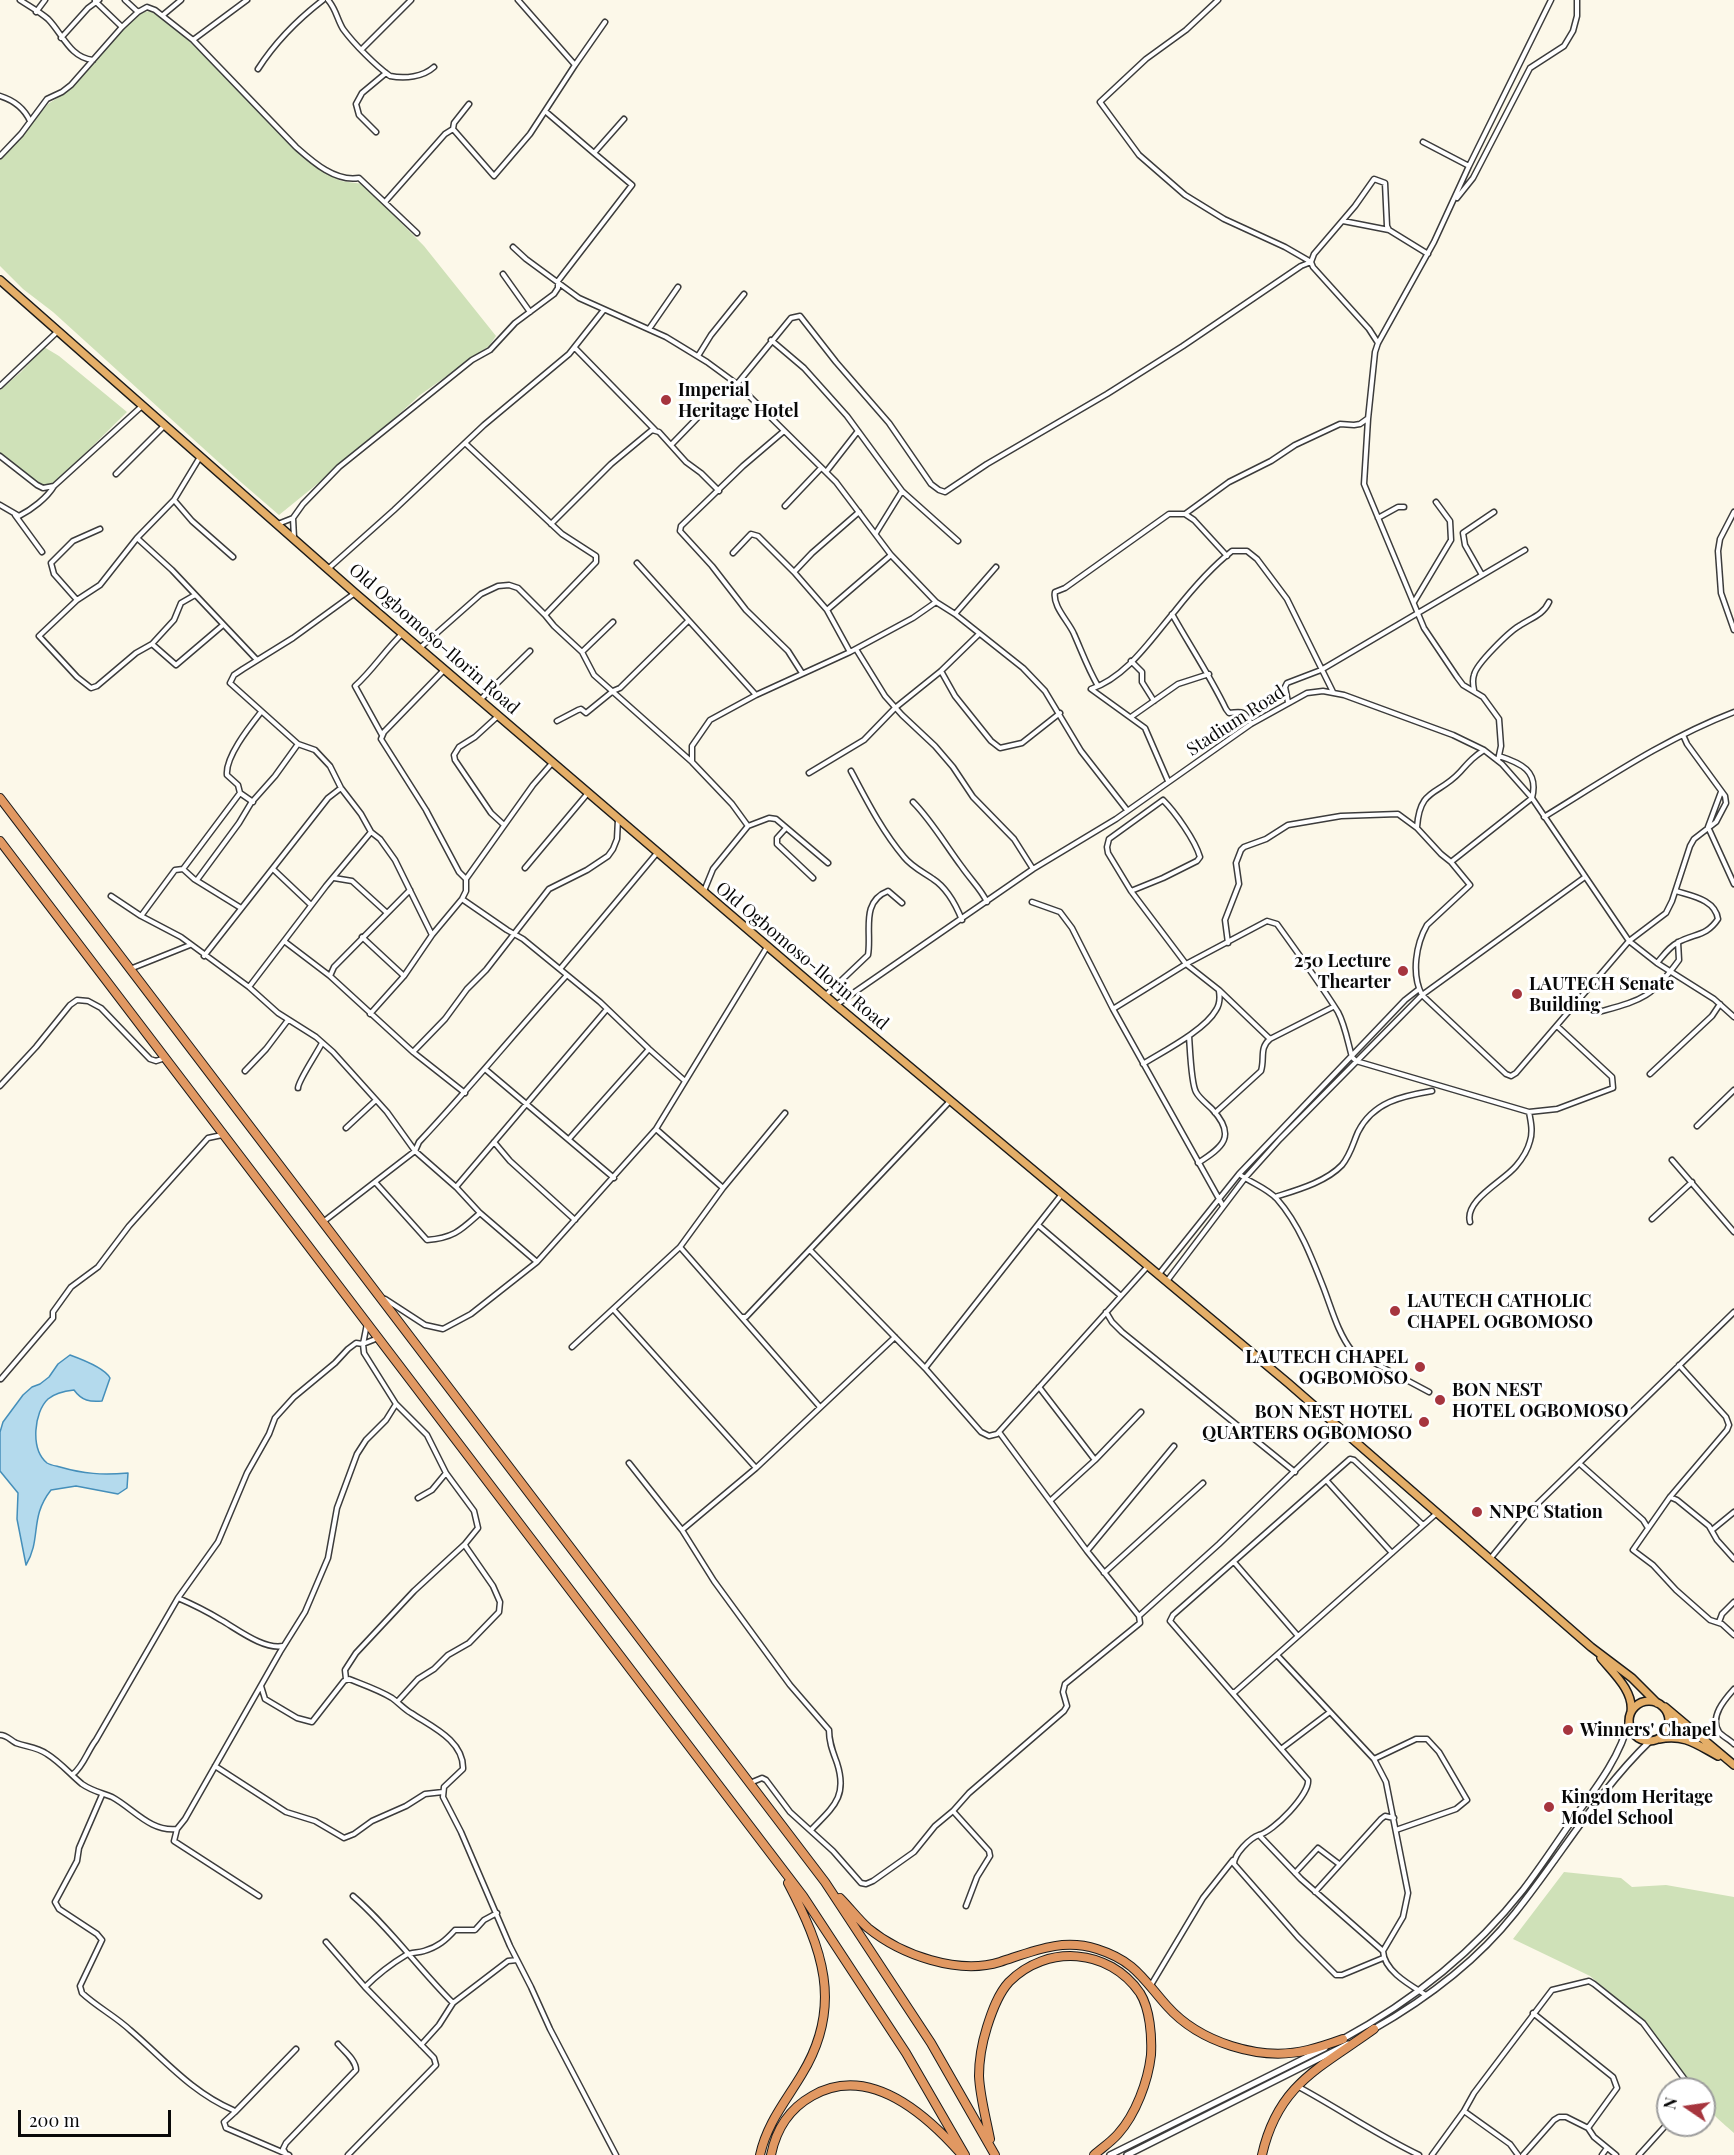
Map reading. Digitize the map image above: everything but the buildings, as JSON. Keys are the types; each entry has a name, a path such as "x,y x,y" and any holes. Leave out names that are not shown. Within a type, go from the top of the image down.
{"highway":[{"name":"Old Ogbomoso-Ilorin Road","path":"0,280 355,592 704,892 1339,1427 1591,1647"},
{"path":"0,798 825,1882 931,2043 994,2152"},
{"path":"0,841 802,1896 906,2053 964,2155"},
{"path":"1591,1647 1632,1678 1668,1716 1668,1723 1662,1735 1653,1740"},
{"path":"1591,1647 1626,1690 1631,1701 1630,1726 1637,1737 1653,1740 1673,1736 1683,1738 1727,1760"},
{"path":"1630,1717 1636,1706 1641,1703 1646,1701 1658,1704 1688,1725 1734,1765"},
{"path":"760,2155 770,2124 813,2053 824,2015 824,1974 820,1953 805,1916 777,1863"},
{"path":"825,1882 868,1928 899,1947 932,1961 971,1966 998,1963 1050,1945 1082,1945 1097,1949 1133,1967 1167,2006 1193,2029 1236,2048 1275,2053 1296,2052 1307,2051 1343,2039"},
{"path":"994,2152 982,2103 979,2076 983,2042 998,1998 1008,1983 1035,1964 1065,1955 1081,1955 1109,1965 1122,1974 1141,1994 1149,2019 1151,2045 1148,2073 1137,2103 1118,2134 1094,2155"},
{"path":"1262,2155 1274,2117 1296,2085 1308,2074 1374,2029"},
{"path":"771,2155 781,2125 792,2112 805,2100 820,2091 840,2086 873,2089 906,2104 939,2129 964,2155"}],"street":[{"path":"20,0 47,19 61,38 81,56 93,60"},
{"path":"36,12 45,0"},
{"path":"125,0 138,12"},
{"path":"163,15 181,0"},
{"path":"193,40 247,0"},
{"path":"258,69 270,51 294,24 323,0"},
{"path":"328,0 334,7 343,28 386,73 395,77 418,76 426,74 434,67"},
{"path":"362,49 411,0"},
{"path":"518,0 574,65"},
{"path":"1218,0 1186,30 1146,59 1100,102 1139,154 1185,195 1224,219 1285,247 1311,262 1369,329 1378,343"},
{"path":"1451,862 1532,798 1534,782 1519,762 1498,758 1501,746 1498,719 1483,698 1474,690 1463,685 1434,644 1418,613 1364,484 1375,352 1428,254 1551,0"},
{"path":"1454,201 1464,192 1473,178 1530,68 1564,46 1577,16 1577,0"},
{"path":"61,38 97,1 122,27"},
{"path":"0,156 21,134 47,99 71,85 122,27 142,9 150,8 163,15 193,40 313,162 340,176 351,179 359,178 417,233"},
{"path":"453,129 494,176 530,134 574,65 605,22"},
{"path":"376,132 359,115 356,104 362,93 386,73"},
{"path":"0,96 26,111 30,121"},
{"path":"385,202 445,134 453,129 454,123 469,104"},
{"path":"278,524 293,518 303,504 339,467 472,360 490,350 515,323 554,294 558,288 558,281 632,185 545,111"},
{"path":"594,153 624,119"},
{"path":"1423,142 1469,166"},
{"path":"737,384 791,318 800,316 889,423 931,484 945,492 987,464 1107,394 1183,346 1296,269 1311,262 1314,254 1343,221 1374,179 1385,183 1389,230"},
{"path":"1343,221 1389,230 1428,254"},
{"path":"513,247 579,298 649,329 698,356 737,384 826,472 891,555 936,602 956,614 1023,668 1045,690 1081,751 1127,810"},
{"path":"502,274 530,312"},
{"path":"649,329 678,287"},
{"path":"698,356 711,335 744,294"},
{"path":"329,568 465,443 575,348 603,310"},
{"path":"0,386 58,331"},
{"path":"771,340 804,368 858,431 902,490 958,541"},
{"path":"575,348 655,430 672,444 686,462 701,472 719,491"},
{"path":"15,515 25,513 50,492 142,405"},
{"path":"672,444 703,412"},
{"path":"1185,514 1229,482 1271,461 1295,445 1340,424 1360,424 1368,419"},
{"path":"117,474 165,425"},
{"path":"551,524 611,464 649,432 655,430"},
{"path":"784,431 743,466 681,526 680,531 712,566 746,610 788,651 802,673"},
{"path":"826,472 858,431"},
{"path":"465,443 570,541 592,552 597,560 545,615"},
{"path":"0,456 37,485 49,488 54,486"},
{"path":"195,595 181,603 174,620 152,644 136,653 97,686 90,688 39,636 77,600 100,585 137,538 174,500 200,456"},
{"path":"785,506 821,468"},
{"path":"876,533 902,490"},
{"path":"174,500 192,521 233,557"},
{"path":"1414,603 1451,540 1450,521 1436,502"},
{"path":"0,505 15,515 42,552"},
{"path":"1378,518 1398,507 1404,507"},
{"path":"795,572 859,512"},
{"path":"1452,532 1463,533 1494,512"},
{"path":"1734,512 1720,539 1718,551 1721,593 1734,630"},
{"path":"1098,686 1055,600 1054,593 1065,588 1160,518 1169,514 1185,514 1194,520 1227,556"},
{"path":"293,518 294,538"},
{"path":"77,600 54,574 51,563 73,541 100,530"},
{"path":"1463,533 1465,545 1482,575"},
{"path":"733,553 747,537 754,534 758,536 795,572 827,610 850,652"},
{"path":"137,538 165,563 257,660"},
{"path":"1168,781 1147,730 1092,690 1118,674 1232,551 1243,550 1257,560 1287,599 1333,693"},
{"path":"1288,702 1285,688 1287,683 1321,670 1525,550"},
{"path":"827,610 891,555"},
{"path":"637,563 756,695"},
{"path":"956,614 996,567"},
{"path":"421,647 481,594 498,586 509,585 518,588 582,652 594,675 692,762 732,804 748,826"},
{"path":"355,592 294,638 234,675 230,683 298,744 315,750 330,766 341,788 361,814 371,832 388,850 432,935"},
{"path":"692,762 692,746 710,720 756,695 856,649 913,618 936,602"},
{"path":"1474,690 1473,678 1477,668 1517,627 1534,618 1549,602"},
{"path":"1172,614 1193,652 1209,674 1229,713 1242,711 1246,713 1251,724"},
{"path":"557,721 578,710 586,713 613,690 621,688 688,621"},
{"path":"582,652 613,622"},
{"path":"152,644 176,665 224,625"},
{"path":"404,633 389,646 366,676 355,686 382,735 384,746 426,810 459,872 466,879"},
{"path":"809,772 864,740 895,708 940,671 979,634"},
{"path":"856,649 895,708 941,753 974,797 1014,838 1033,869"},
{"path":"481,699 530,651"},
{"path":"1131,661 1142,672 1142,682 1154,701"},
{"path":"382,735 445,669"},
{"path":"940,671 955,696 991,741 1000,748 1022,743 1060,713"},
{"path":"1131,717 1183,681 1209,674"},
{"path":"621,688 621,698"},
{"name":"Stadium Road","path":"836,1005 1033,869 1127,810 1251,724 1307,693 1323,691 1371,704 1453,735 1498,758 1532,798 1629,941 1656,963 1720,1004 1734,1017"},
{"path":"252,802 240,793 238,785 227,775 228,764 248,729 261,712"},
{"path":"1544,817 1638,758 1699,726 1734,712"},
{"path":"499,715 475,737 459,747 454,755 455,760 491,813 504,825"},
{"path":"1228,943 1225,920 1239,884 1236,863 1244,847 1266,839 1288,825 1341,816 1398,814 1417,828 1470,885 1434,917 1422,932 1416,960 1419,989 1422,995 1506,1074 1511,1076 1629,941 1666,913 1676,891 1689,846 1716,822 1725,808 1725,796 1687,744 1683,735"},
{"path":"197,880 252,802 275,776 298,744"},
{"path":"1417,828 1418,811 1430,792 1437,790 1459,772 1467,761 1484,750"},
{"path":"370,1014 404,976 432,935 462,899 466,891 466,879 533,784 553,762"},
{"path":"851,771 877,821 903,857 909,864 936,880 954,902 962,920"},
{"path":"204,956 328,798 341,788"},
{"path":"1721,791 1708,827 1734,884"},
{"path":"525,868 588,792"},
{"path":"183,869 240,793"},
{"path":"1131,891 1163,878 1197,861 1200,857 1181,822 1163,800 1109,838 1108,853 1131,891 1186,964 1219,990 1270,1039"},
{"path":"913,802 981,890 987,902"},
{"path":"413,1052 445,1019 467,988 486,970 549,889 587,870 608,856 617,839 618,817"},
{"path":"704,892 711,873 748,826 772,818 828,863"},
{"path":"786,828 777,838 777,844 813,878"},
{"path":"249,987 311,905 371,832"},
{"path":"560,969 658,852"},
{"path":"141,916 175,870 183,869 241,908"},
{"path":"273,869 311,905"},
{"path":"1167,1281 1245,1178 1280,1139 1422,995 1584,877"},
{"path":"333,878 352,881 386,912"},
{"path":"330,976 334,967 410,890"},
{"path":"826,995 868,955 869,919 874,901 888,891 902,903"},
{"path":"1656,963 1678,942 1700,935 1712,927 1718,918 1714,907 1707,902 1676,891"},
{"path":"111,896 141,916 177,934 249,987 288,1020 316,1037 333,1052 376,1100 415,1151 456,1187 480,1213 537,1262"},
{"path":"462,899 514,933 560,969 685,1081"},
{"path":"1032,902 1060,912 1072,928 1113,1009 1223,1206"},
{"path":"1113,1009 1186,964 1268,921 1277,924 1318,980 1338,1013 1352,1057 1356,1061 1529,1112 1557,1109 1613,1088 1612,1077 1557,1026"},
{"path":"362,937 404,976"},
{"path":"284,941 330,976 413,1052 465,1093"},
{"path":"1595,1013 1637,1001 1652,993 1679,960 1678,942"},
{"path":"130,969 191,945"},
{"path":"379,1297 401,1308 425,1325 443,1329 471,1314 537,1262 656,1130 767,946"},
{"path":"323,1222 415,1151 419,1142 465,1093 507,1041 567,975"},
{"path":"1159,1275 1239,1174 1405,1000 1419,989"},
{"path":"1143,1064 1189,1036 1209,1018 1217,1009 1220,999 1219,990"},
{"path":"0,1086 70,1005 77,1000 88,1001 101,1008 150,1059 156,1061 165,1058"},
{"path":"1650,1074 1712,1016 1720,1004"},
{"path":"1215,1113 1261,1071 1264,1061 1262,1054 1264,1044 1333,1007"},
{"path":"456,1187 607,1009"},
{"path":"245,1071 266,1049 288,1020"},
{"path":"1189,1036 1196,1092 1215,1113 1225,1130 1223,1143 1218,1150 1198,1163"},
{"path":"298,1088 299,1080 311,1065 322,1043"},
{"path":"569,1139 649,1049"},
{"path":"485,1069 614,1178"},
{"path":"1697,1126 1734,1090"},
{"path":"1275,1197 1328,1176 1341,1166 1352,1150 1358,1132 1367,1117 1384,1103 1403,1096 1432,1091"},
{"path":"346,1128 376,1100"},
{"path":"745,1318 951,1100"},
{"path":"1470,1222 1468,1215 1471,1209 1480,1198 1516,1167 1530,1143 1532,1127 1529,1112"},
{"path":"572,1347 680,1247 723,1188 785,1113"},
{"path":"656,1130 723,1188"},
{"path":"1,1379 53,1318 57,1306 71,1287 98,1267 129,1226 208,1138 224,1135"},
{"path":"494,1142 510,1161 575,1220"},
{"path":"1672,1160 1734,1232"},
{"path":"1239,1174 1275,1197 1299,1234 1314,1262 1344,1340 1352,1351 1429,1392"},
{"path":"375,1182 427,1240 445,1238 459,1232 480,1213"},
{"path":"1653,1219 1692,1182"},
{"path":"925,1368 1062,1194"},
{"path":"1038,1225 1121,1296"},
{"path":"680,1247 745,1318 820,1407"},
{"path":"810,1250 925,1368 981,1432 989,1436 999,1432 1148,1266"},
{"path":"613,1309 756,1468"},
{"path":"1106,1312 1122,1332 1295,1472"},
{"path":"1491,1559 1526,1515 1734,1312"},
{"path":"261,1685 265,1699 297,1718 312,1722 346,1678 345,1670 356,1653 414,1592 465,1544 478,1528 474,1511 446,1473 427,1435 396,1404 364,1353 363,1344 367,1323"},
{"path":"73,1774 79,1770 87,1751 96,1740 178,1598 218,1542 247,1473 269,1434 275,1418 294,1397 335,1363 348,1349 356,1343 363,1344 378,1337"},
{"path":"682,1530 756,1468 895,1337"},
{"path":"1679,1365 1726,1417 1729,1425 1670,1497 1633,1550 1653,1565 1676,1590 1710,1620 1719,1622 1734,1635"},
{"path":"1039,1387 1095,1460"},
{"path":"259,1896 174,1841 177,1829 185,1819 305,1612 328,1558 337,1508 357,1454 366,1440 386,1420 396,1404"},
{"path":"1050,1501 1095,1460 1141,1412"},
{"path":"1139,1616 1295,1472 1339,1427"},
{"path":"749,1783 762,1778 766,1780 790,1812 833,1851 861,1883 866,1884 914,1852 935,1826 953,1811 974,1788 1064,1711 1067,1706 1063,1692 1065,1684 1140,1623 1139,1616 1087,1551 999,1432"},
{"path":"1087,1551 1174,1446"},
{"path":"1151,1985 1203,1898 1233,1860 1254,1837 1272,1830 1309,1785 1308,1780 1170,1621 1173,1615 1350,1459 1354,1460 1423,1525"},
{"path":"629,1464 682,1530 714,1581 790,1685 829,1730 829,1742 839,1771 841,1790 835,1806 811,1830"},
{"path":"1580,1464 1643,1520 1648,1528"},
{"path":"418,1498 432,1490 446,1473"},
{"path":"1327,1480 1392,1553"},
{"path":"1104,1573 1203,1483"},
{"path":"1670,1497 1677,1500 1712,1530 1717,1540 1734,1559"},
{"path":"1231,1692 1235,1692 1437,1512"},
{"path":"1712,1530 1734,1512"},
{"path":"397,1702 418,1678 435,1669 447,1655 469,1642 499,1612 500,1602 493,1586 468,1552 465,1544"},
{"path":"1234,1562 1298,1636"},
{"path":"178,1598 250,1637 274,1646 284,1646"},
{"path":"1719,1622 1722,1614 1734,1602"},
{"path":"1277,1654 1374,1759 1386,1782 1407,1881 1407,1903 1403,1917 1383,1951 1383,1958 1388,1966 1426,1995"},
{"path":"346,1678 384,1693 409,1712 441,1730 460,1755 463,1769 444,1787 443,1792 447,1805 547,2024 616,2155"},
{"path":"1734,1689 1720,1706 1716,1721 1718,1731 1734,1744"},
{"path":"1281,1749 1330,1712"},
{"path":"1110,2155 1343,2039 1419,1991 1464,1953 1525,1888 1609,1766 1622,1741 1630,1717"},
{"path":"0,1735 6,1735 16,1742 38,1748 82,1783 102,1795 112,1797 138,1817 158,1828 177,1829"},
{"path":"1374,1759 1416,1739 1427,1739 1439,1752 1467,1800 1456,1809 1396,1830"},
{"path":"1127,2155 1374,2029 1426,1995 1476,1954 1507,1923 1617,1775 1653,1740"},
{"path":"215,1766 286,1812 315,1821 344,1838 425,1794 443,1792"},
{"path":"102,1795 79,1848 77,1861 56,1902 59,1909 97,1934 102,1940 80,1986 82,1993 117,2018 190,2085 235,2112"},
{"path":"953,1811 989,1851 990,1856 977,1877 966,1906"},
{"path":"1315,1892 1384,1816 1394,1818"},
{"path":"1259,1835 1315,1892 1383,1951"},
{"path":"1295,1873 1318,1848 1340,1864"},
{"path":"1233,1860 1234,1864 1291,1929 1336,1975 1342,1975 1383,1958"},
{"path":"1537,1869 1544,1875"},
{"path":"353,1896 371,1911 453,2003"},
{"path":"365,1987 382,1970 408,1953 424,1952 440,1945 455,1930 475,1930 484,1920 497,1913"},
{"path":"1500,1917 1507,1923"},
{"path":"326,1942 365,1987 434,2058 436,2065 348,2155"},
{"path":"421,2045 439,2025 453,2003 508,1961 517,1960"},
{"path":"1432,2155 1533,2013 1552,1990 1560,1986 1580,1985 1589,1981 1643,2024 1683,2077"},
{"path":"1533,2013 1613,2077 1617,2084 1617,2088 1588,2128"},
{"path":"287,2154 283,2149 286,2143 356,2070 356,2066 338,2044"},
{"path":"287,2154 226,2128 224,2122 296,2049"},
{"path":"1296,2085 1389,2140 1419,2155"},
{"path":"1464,2111 1510,2144 1518,2155"},
{"path":"1523,2155 1559,2117 1566,2117 1588,2128 1589,2133 1616,2155"},
{"path":"1640,2155 1656,2137"},
{"path":"1602,2155 1607,2148"}],"green space":[{"path":"149,11 160,15 184,36 247,98 303,158 341,181 363,184 424,246 496,336 489,346 420,395 364,446 279,515 53,312 23,289 0,266 0,160 48,104 71,89 122,30 141,13"},
{"path":"44,347 59,356 127,412 57,481 48,485 33,480 0,453 0,390 21,372"},
{"path":"1564,1872 1621,1878 1632,1887 1666,1885 1734,1897 1734,2133 1716,2116 1716,2077 1685,2077 1638,2017 1590,1976 1513,1939"}],"water":[{"path":"70,1355 98,1367 110,1378 102,1401 86,1400 74,1390 54,1395 48,1399 37,1421 38,1449 47,1463 53,1465 93,1473 128,1473 127,1488 118,1494 76,1486 51,1490 40,1510 34,1546 26,1565 17,1519 18,1493 0,1471 0,1432 3,1422 23,1395 49,1377 58,1364"}],"place":[{"name":"Imperial Heritage Hotel","path":"666,400"},
{"name":"250 Lecture Thearter","path":"1403,971"},
{"name":"LAUTECH Senate Building","path":"1517,994"},
{"name":"LAUTECH CATHOLIC CHAPEL OGBOMOSO","path":"1395,1311"},
{"name":"LAUTECH CHAPEL OGBOMOSO","path":"1420,1367"},
{"name":"BON NEST HOTEL OGBOMOSO","path":"1440,1400"},
{"name":"BON NEST HOTEL QUARTERS OGBOMOSO","path":"1424,1422"},
{"name":"NNPC Station","path":"1477,1512"},
{"name":"Winners' Chapel","path":"1568,1730"},
{"name":"Kingdom Heritage Model School","path":"1549,1807"}]}
